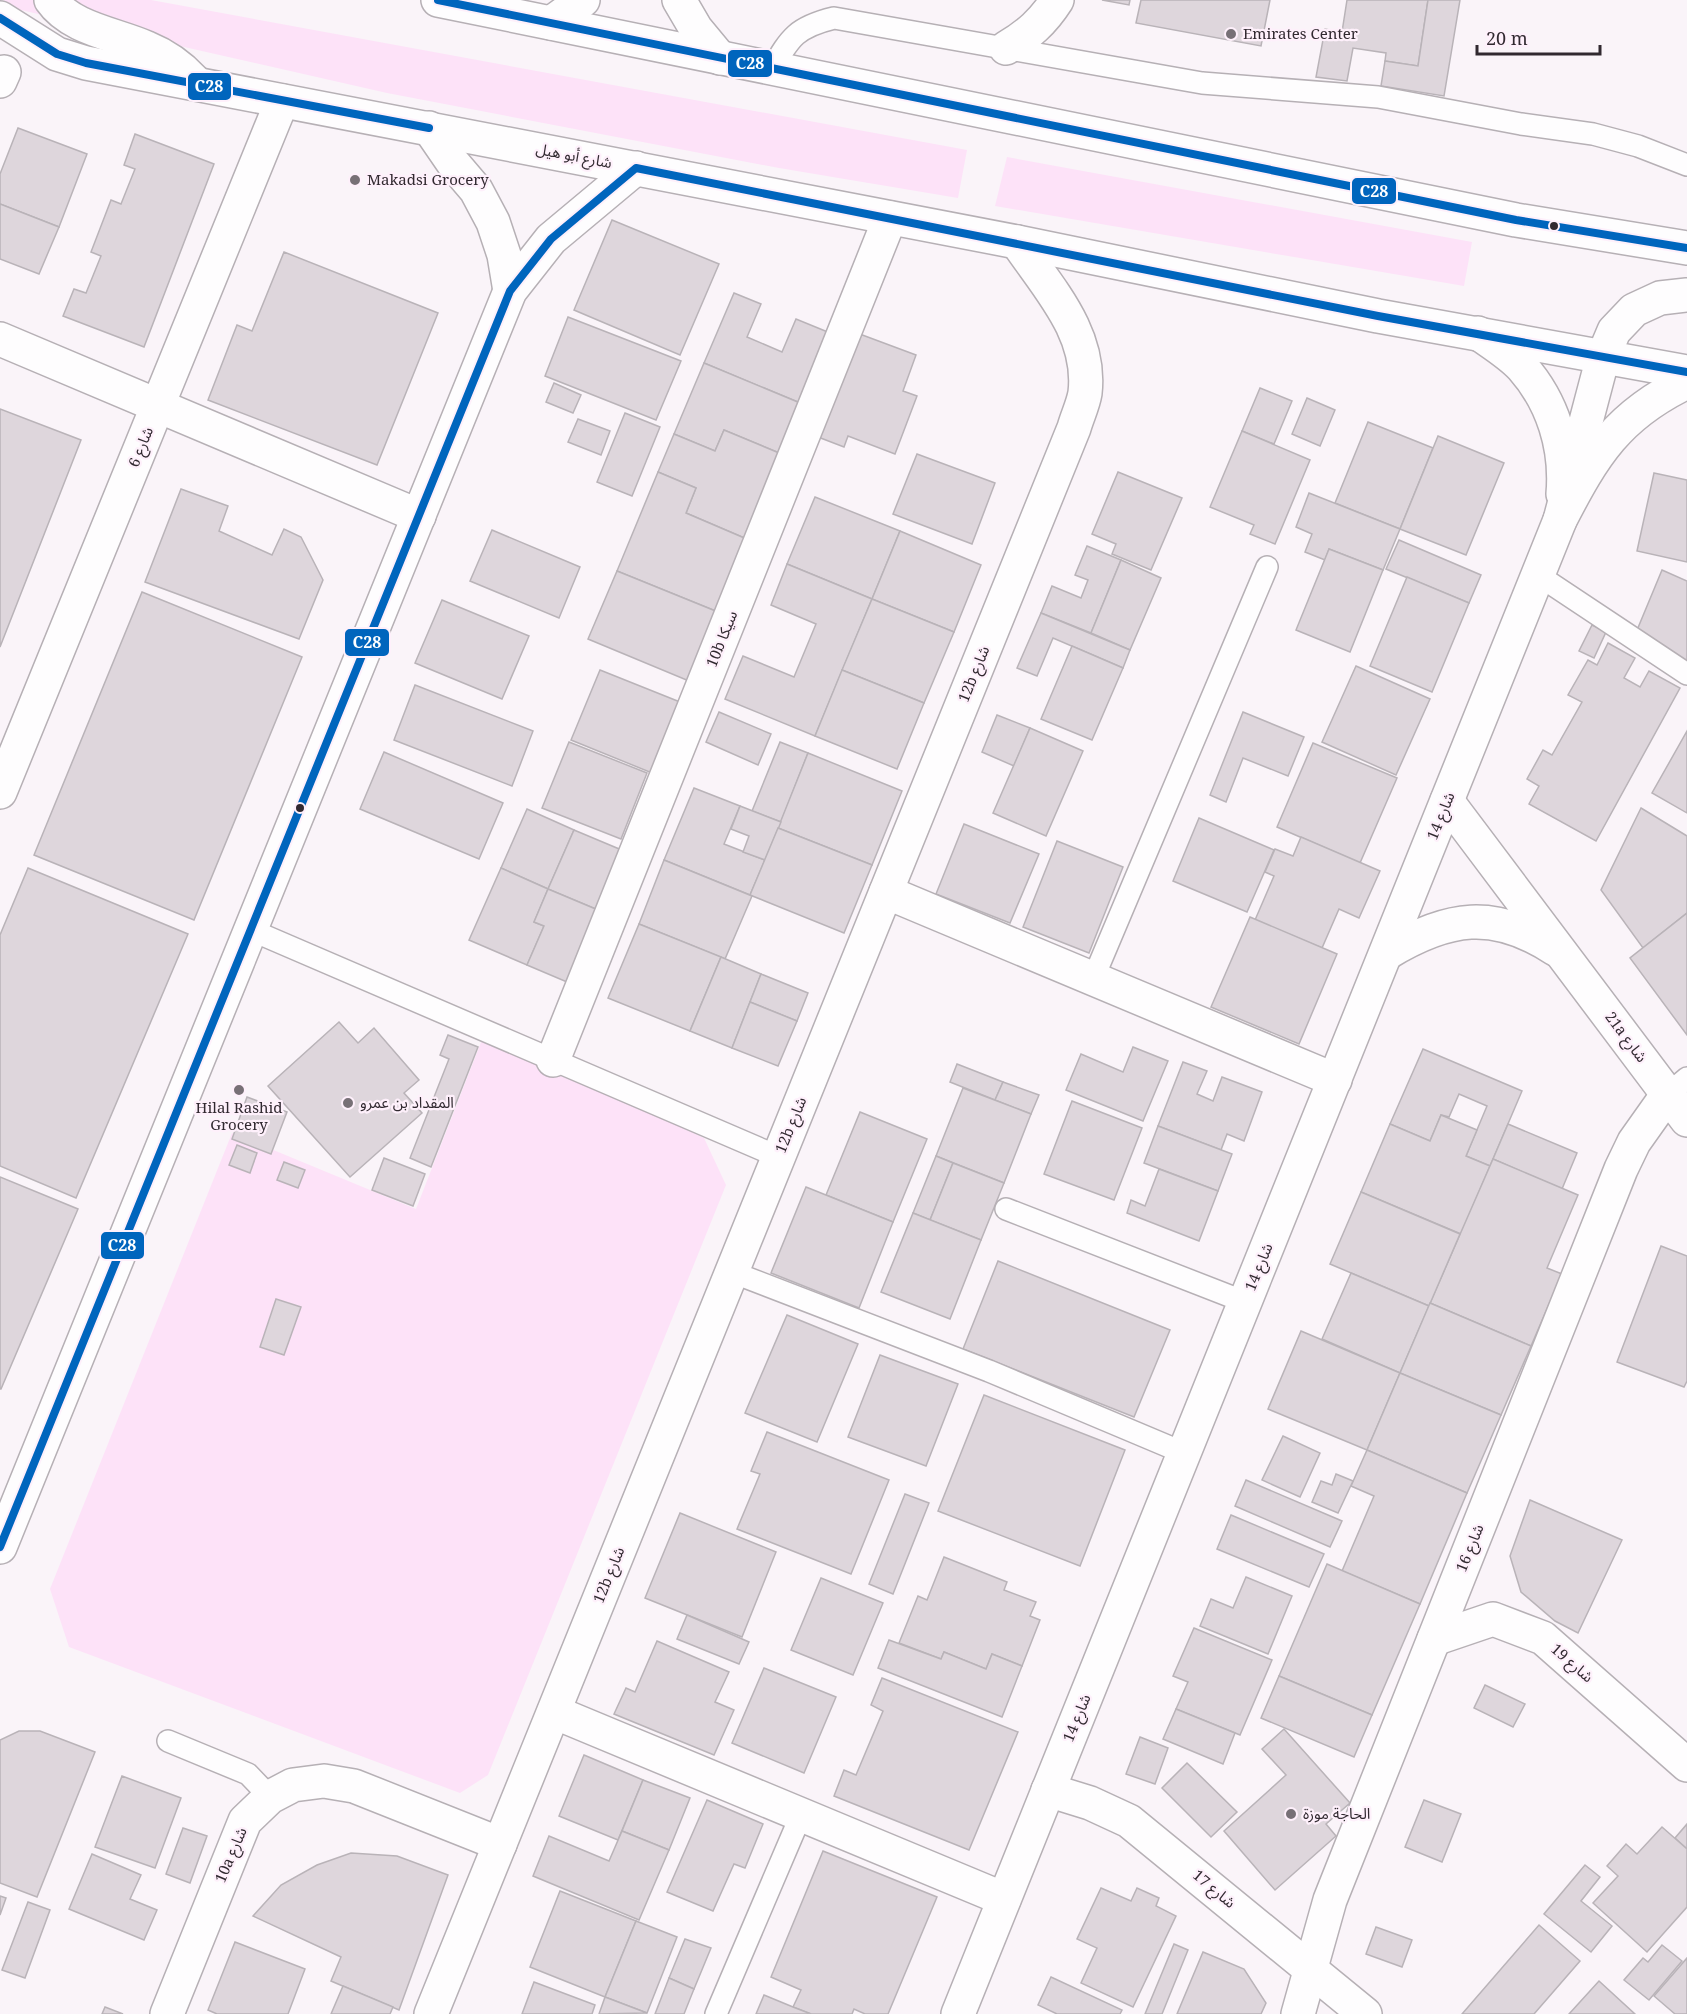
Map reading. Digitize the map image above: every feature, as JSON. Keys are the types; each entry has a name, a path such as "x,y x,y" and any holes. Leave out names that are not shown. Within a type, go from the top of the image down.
{"street":[{"path":"51,0 68,18 161,55 199,86"},
{"path":"438,0 1516,220 1687,248"},
{"path":"551,23 583,0"},
{"path":"679,0 696,29 720,58"},
{"path":"1006,48 1029,35 1047,16 1057,0"},
{"name":"شارع أبو هيل","path":"0,18 57,54 86,63 1017,242 1378,316 1687,372"},
{"name":"شارع 6","path":"0,792 282,101"},
{"path":"429,128 453,163 476,190 493,222 504,255 510,291"},
{"path":"0,1547 510,291 551,239 636,168"},
{"name":"10b سيكا","path":"554,1060 890,218"},
{"name":"12b شارع","path":"431,2014 1074,428 1085,394 1084,358 1073,323 1017,242"},
{"path":"1560,520 1603,357 1614,331 1634,310 1660,298 1687,295"},
{"name":"شارع 14","path":"1478,333 1521,366 1552,412 1565,465 1560,520"},
{"path":"0,339 418,516"},
{"name":"شارع 14","path":"958,2014 1560,520 1588,466 1619,427 1658,396 1687,382"},
{"name":"21a شارع","path":"1447,801 1564,955 1677,1086 1687,1120"},
{"path":"886,892 1335,1080"},
{"name":"21a شارع","path":"1387,952 1420,933 1457,922 1495,923 1532,934 1564,955"},
{"name":"شارع 16","path":"1298,2014 1330,1900 1621,1169 1634,1142 1677,1086"},
{"name":"شارع 19","path":"1434,1639 1492,1619 1543,1638 1687,1765"},
{"path":"554,1712 1004,1899"},
{"name":"10a شارع","path":"167,2014 245,1821 270,1797 293,1785 324,1781 354,1786 500,1844"},
{"name":"شارع 17","path":"1048,1790 1090,1803 1129,1821 1365,2014"}],"lane":[{"path":"772,69 789,39 809,24 834,18 1221,85 1378,97 1521,124 1593,134 1638,146 1687,165"},
{"path":"1093,979 1267,567"},
{"path":"1538,575 1687,674"},
{"path":"251,930 778,1157"},
{"path":"1006,1209 1245,1302"},
{"path":"732,1272 989,1371 1184,1453"},
{"path":"168,1741 248,1774 270,1797"},
{"path":"716,2014 801,1815"}],"shaded area":[{"path":"4,0 151,0 967,150 958,198 779,168 387,93 3,6"},
{"path":"1007,157 1472,242 1464,286 995,206"},
{"path":"485,1032 704,1138 726,1185 488,1775 460,1793 69,1647 50,1589 232,1133 416,1209"}],"building":[{"path":"1102,0 1130,0 1129,5"},
{"name":"Emirates Center","path":"1141,0 1270,0 1261,46 1136,23"},
{"path":"1347,0 1428,0 1418,66 1385,61 1386,53 1353,48 1347,81 1316,77 1325,29 1342,32"},
{"path":"1428,0 1460,0 1444,96 1381,86 1385,61 1418,66"},
{"path":"18,128 87,154 59,227 0,204 0,174"},
{"path":"135,134 214,164 144,347 63,316 74,289 86,293 101,256 91,252 111,200 121,204 135,169 124,165"},
{"path":"0,204 59,227 39,274 0,259"},
{"path":"612,220 719,264 680,355 574,310"},
{"path":"284,252 438,313 377,465 208,400 237,325 252,331"},
{"path":"734,293 761,304 747,337 782,352 796,319 835,335 805,405 704,363"},
{"path":"568,317 681,361 656,420 545,376"},
{"path":"857,333 916,355 903,391 917,396 895,454 848,436 844,447 818,437"},
{"path":"704,363 805,405 784,455 724,430 715,451 674,434"},
{"path":"554,383 581,395 573,413 546,402"},
{"path":"1260,388 1292,401 1274,444 1242,431"},
{"path":"1307,398 1335,410 1320,446 1292,434"},
{"path":"0,409 81,440 0,647"},
{"path":"625,413 660,427 632,496 597,482"},
{"path":"578,419 610,431 601,455 568,442"},
{"path":"1368,422 1433,448 1400,529 1335,503"},
{"path":"724,430 784,455 749,540 686,513 696,488 658,472 674,434 715,451"},
{"path":"1242,431 1310,460 1275,544 1250,534 1254,525 1210,507"},
{"path":"1438,436 1504,463 1466,555 1400,529"},
{"path":"917,454 995,483 972,544 893,514"},
{"path":"658,472 696,488 686,513 749,540 718,612 617,571"},
{"path":"1118,472 1182,498 1151,570 1112,554 1116,544 1092,534"},
{"path":"1654,473 1687,480 1687,562 1637,551"},
{"path":"181,489 228,506 219,531 272,555 284,529 301,537 323,580 299,639 145,582"},
{"path":"1309,493 1400,529 1383,570 1329,549 1325,560 1305,552 1312,534 1296,527"},
{"path":"815,497 900,531 872,599 787,564"},
{"path":"492,530 580,567 559,618 470,581"},
{"path":"900,531 981,565 954,632 872,599"},
{"path":"1399,540 1481,575 1469,603 1386,569"},
{"path":"1087,546 1121,560 1091,633 1041,613 1052,586 1081,598 1088,580 1075,575"},
{"path":"1329,549 1383,570 1350,652 1296,630"},
{"path":"1121,560 1161,578 1130,650 1091,633"},
{"path":"787,564 872,599 815,736 725,699 743,656 794,677 816,624 771,605"},
{"path":"1662,570 1687,581 1687,667 1635,635"},
{"path":"617,571 718,612 689,681 588,639"},
{"path":"1407,577 1469,603 1432,692 1370,666"},
{"path":"142,592 302,657 194,920 34,855"},
{"path":"872,599 954,632 924,703 842,670"},
{"path":"442,600 529,636 502,699 415,663"},
{"path":"1041,613 1130,650 1123,668 1053,638 1037,676 1017,668"},
{"path":"1592,625 1606,632 1594,658 1579,651"},
{"path":"1608,643 1635,658 1624,678 1640,687 1649,671 1680,688 1596,841 1529,804 1539,786 1527,779 1543,750 1552,755 1582,702 1568,695 1588,660 1597,665"},
{"path":"1072,646 1123,668 1092,740 1041,719"},
{"path":"1356,666 1430,699 1396,775 1322,742"},
{"path":"600,670 685,704 657,775 571,740"},
{"path":"842,670 924,703 897,769 815,736"},
{"path":"415,685 533,731 512,786 394,740"},
{"path":"719,712 771,734 758,765 706,742"},
{"path":"1243,712 1304,737 1288,776 1243,758 1226,802 1210,795"},
{"path":"997,715 1030,728 1014,766 982,752"},
{"path":"1030,728 1083,751 1046,836 993,813"},
{"path":"1687,731 1687,813 1652,793"},
{"path":"569,742 647,773 621,839 542,808"},
{"path":"780,742 808,753 781,822 752,811"},
{"path":"1313,743 1397,778 1360,863 1277,827"},
{"path":"384,752 503,803 479,859 360,809"},
{"path":"808,753 902,791 872,865 778,828"},
{"path":"694,788 740,806 724,844 765,860 750,895 664,860"},
{"path":"740,806 781,822 765,860 743,852 749,836 731,829"},
{"path":"1641,808 1687,836 1687,913 1643,948 1601,890"},
{"path":"527,809 574,830 548,889 501,868"},
{"path":"1199,818 1274,850 1247,912 1173,881"},
{"path":"964,824 1039,854 1010,923 936,894"},
{"path":"778,828 872,865 844,933 750,895"},
{"path":"574,830 624,851 598,910 548,889"},
{"path":"1301,837 1380,871 1359,918 1339,909 1322,948 1255,920 1274,876 1265,872 1275,849 1293,856"},
{"path":"1057,841 1123,867 1089,953 1023,927"},
{"path":"664,860 752,896 725,959 639,924"},
{"path":"28,868 188,934 76,1198 0,1166 0,935"},
{"path":"501,868 548,889 534,922 544,926 527,965 469,940"},
{"path":"548,889 598,910 567,982 527,965 544,926 534,922"},
{"path":"1687,913 1687,1035 1630,958"},
{"path":"1250,917 1337,954 1299,1044 1211,1007"},
{"path":"639,924 721,957 690,1031 608,998"},
{"path":"721,957 761,974 732,1048 690,1031"},
{"path":"761,974 808,993 797,1021 750,1002"},
{"path":"750,1002 797,1021 778,1066 732,1048"},
{"name":"المقداد بن عمرو","path":"339,1022 358,1043 374,1028 419,1080 404,1093 422,1113 350,1177 268,1086"},
{"path":"448,1035 478,1047 431,1167 410,1158 449,1059 440,1055"},
{"path":"1133,1047 1168,1061 1143,1121 1066,1090 1081,1054 1123,1072"},
{"path":"1423,1049 1522,1091 1490,1166 1466,1156 1487,1106 1459,1094 1449,1117 1441,1115 1430,1141 1390,1124"},
{"path":"1183,1062 1207,1071 1197,1094 1213,1101 1222,1077 1262,1092 1244,1141 1227,1134 1221,1150 1158,1126"},
{"path":"957,1064 1003,1082 995,1100 950,1082"},
{"path":"1003,1082 1039,1095 1031,1114 995,1100"},
{"path":"963,1088 1031,1114 1004,1183 936,1156"},
{"path":"247,1097 287,1112 271,1154 232,1139"},
{"path":"1072,1101 1142,1128 1114,1200 1044,1174"},
{"path":"860,1112 927,1139 893,1222 826,1195"},
{"path":"1441,1115 1477,1130 1466,1156 1490,1166 1461,1234 1361,1192 1390,1124 1430,1141"},
{"path":"1508,1124 1577,1153 1562,1189 1493,1159"},
{"path":"1158,1126 1232,1154 1218,1191 1144,1163"},
{"path":"237,1145 257,1153 250,1173 229,1165"},
{"path":"936,1156 953,1163 930,1220 913,1213"},
{"path":"384,1158 425,1174 413,1206 372,1190"},
{"path":"1493,1159 1578,1195 1547,1268 1562,1274 1531,1346 1430,1303"},
{"path":"284,1162 305,1170 298,1188 277,1180"},
{"path":"953,1163 1004,1183 981,1240 930,1220"},
{"path":"1159,1169 1218,1191 1199,1241 1127,1213 1131,1200 1145,1206"},
{"path":"0,1177 78,1209 1,1389 0,1389"},
{"path":"806,1187 893,1222 859,1308 771,1273"},
{"path":"1361,1192 1460,1234 1429,1306 1330,1264"},
{"path":"913,1213 981,1240 950,1319 881,1292"},
{"path":"1661,1246 1687,1256 1687,1381 1684,1387 1617,1362"},
{"path":"998,1261 1170,1330 1134,1417 963,1349"},
{"path":"1351,1273 1429,1306 1400,1373 1322,1339"},
{"path":"276,1299 301,1307 284,1355 260,1347"},
{"path":"1430,1303 1531,1346 1501,1415 1400,1373"},
{"path":"787,1315 858,1344 817,1442 745,1413"},
{"path":"1301,1331 1400,1373 1367,1450 1268,1409"},
{"path":"880,1355 958,1384 926,1466 848,1437"},
{"path":"1400,1373 1501,1415 1467,1493 1367,1450"},
{"path":"984,1395 1125,1450 1080,1566 938,1511"},
{"path":"767,1432 889,1480 851,1574 737,1529 760,1474 751,1471"},
{"path":"1283,1436 1320,1453 1300,1497 1262,1480"},
{"path":"1367,1450 1467,1493 1420,1604 1342,1571 1374,1496 1351,1486"},
{"path":"1336,1474 1353,1481 1338,1513 1312,1502 1321,1481 1332,1485"},
{"path":"1246,1480 1342,1521 1330,1547 1235,1506"},
{"path":"905,1494 929,1503 893,1594 869,1584"},
{"path":"1530,1500 1622,1540 1578,1633 1555,1621 1521,1592 1510,1556"},
{"path":"680,1513 776,1552 742,1637 645,1598"},
{"path":"1231,1515 1324,1554 1309,1587 1217,1549"},
{"path":"944,1557 1007,1582 1004,1590 1036,1602 1030,1616 1040,1620 1022,1666 992,1654 986,1669 944,1652 941,1659 899,1643 918,1596 927,1600"},
{"path":"1327,1564 1420,1604 1372,1715 1279,1676"},
{"path":"1246,1577 1292,1596 1268,1654 1200,1626 1211,1599 1233,1608"},
{"path":"821,1578 883,1603 853,1675 791,1650"},
{"path":"687,1615 749,1642 739,1664 677,1639"},
{"path":"1194,1628 1272,1660 1240,1735 1176,1709 1188,1682 1173,1676"},
{"path":"889,1640 941,1659 944,1652 986,1669 992,1654 1022,1666 1002,1717 878,1668"},
{"path":"657,1641 729,1672 715,1702 734,1710 714,1755 614,1714 626,1688 635,1692"},
{"path":"764,1668 836,1697 804,1773 732,1743"},
{"path":"1279,1676 1372,1715 1354,1757 1261,1718"},
{"path":"882,1678 1018,1732 969,1850 834,1796 844,1770 856,1775 883,1711 871,1705"},
{"path":"1485,1685 1525,1704 1513,1727 1474,1708"},
{"path":"1176,1709 1235,1733 1223,1764 1163,1739"},
{"name":"الحاجة موزة","path":"1284,1729 1350,1803 1326,1824 1336,1836 1275,1890 1224,1831 1286,1775 1262,1749"},
{"path":"19,1731 40,1731 95,1752 37,1897 0,1883 0,1740"},
{"path":"1140,1737 1168,1748 1155,1784 1126,1774"},
{"path":"584,1755 643,1780 618,1840 559,1816"},
{"path":"1187,1763 1237,1812 1211,1837 1162,1788"},
{"path":"122,1776 181,1798 155,1868 95,1847"},
{"path":"643,1780 690,1798 669,1850 622,1831"},
{"path":"707,1800 763,1824 745,1868 734,1864 713,1911 667,1892"},
{"path":"1424,1800 1461,1814 1442,1862 1405,1847"},
{"path":"1687,1824 1687,1849 1675,1838"},
{"path":"1662,1827 1687,1849 1687,1907 1647,1952 1593,1903 1618,1876 1607,1866 1626,1844 1637,1854"},
{"path":"183,1828 207,1836 190,1883 166,1874"},
{"path":"622,1831 669,1850 639,1920 533,1876 549,1836 609,1861"},
{"path":"823,1851 937,1897 888,2014 865,2014 854,2009 852,2014 811,2014 793,2007 801,1990 771,1977"},
{"path":"351,1853 397,1856 448,1875 399,2010 331,1981 341,1957 253,1916 281,1885 317,1865"},
{"path":"92,1854 141,1875 130,1899 157,1910 144,1940 69,1909"},
{"path":"1585,1865 1600,1877 1581,1901 1612,1926 1591,1952 1544,1914"},
{"path":"1101,1888 1131,1901 1137,1888 1159,1898 1156,1906 1176,1916 1133,2007 1081,1983 1097,1948 1077,1939"},
{"path":"560,1891 636,1921 605,1997 530,1967"},
{"path":"0,1896 6,1898 0,1915"},
{"path":"28,1902 50,1910 25,1978 2,1970"},
{"path":"636,1921 677,1937 647,2013 605,1997"},
{"path":"1539,1925 1580,1961 1534,2014 1462,2014"},
{"path":"1376,1927 1412,1940 1402,1967 1366,1954"},
{"path":"685,1939 711,1948 694,1989 669,1978"},
{"path":"235,1942 305,1969 288,2014 217,2014 208,2010"},
{"path":"1174,1944 1188,1950 1162,2014 1145,2014"},
{"path":"1662,1945 1682,1961 1649,2000 1624,1980 1643,1958 1648,1962"},
{"path":"1203,1952 1244,1969 1266,2003 1261,2014 1177,2014"},
{"path":"1687,1958 1687,2014 1675,2014 1654,1996"},
{"path":"1051,1977 1122,2010 1120,2014 1057,2014 1038,2005"},
{"path":"669,1978 694,1989 684,2014 655,2014"},
{"path":"1599,1981 1635,2014 1569,2014"},
{"path":"534,1982 595,2005 592,2014 522,2014"},
{"path":"343,1986 393,2007 390,2014 331,2014"},
{"path":"764,1995 793,2007 811,2014 756,2014"},
{"path":"605,1997 647,2013 599,2014"},
{"path":"105,2007 123,2014 102,2014"}],"transit line":[{"name":"C28","path":"438,0 1516,220 1687,248"},
{"name":"C28","path":"0,18 57,54 86,63 429,128"},
{"name":"C28","path":"0,1547 510,291 551,239 636,168 1378,316 1687,372"}],"place":[{"name":"Emirates Center","path":"1231,34"},
{"name":"Makadsi Grocery","path":"355,180"},
{"name":"Hilal Rashid Grocery","path":"239,1090"},
{"name":"المقداد بن عمرو","path":"348,1103"},
{"name":"الحاجة موزة","path":"1291,1814"}]}
